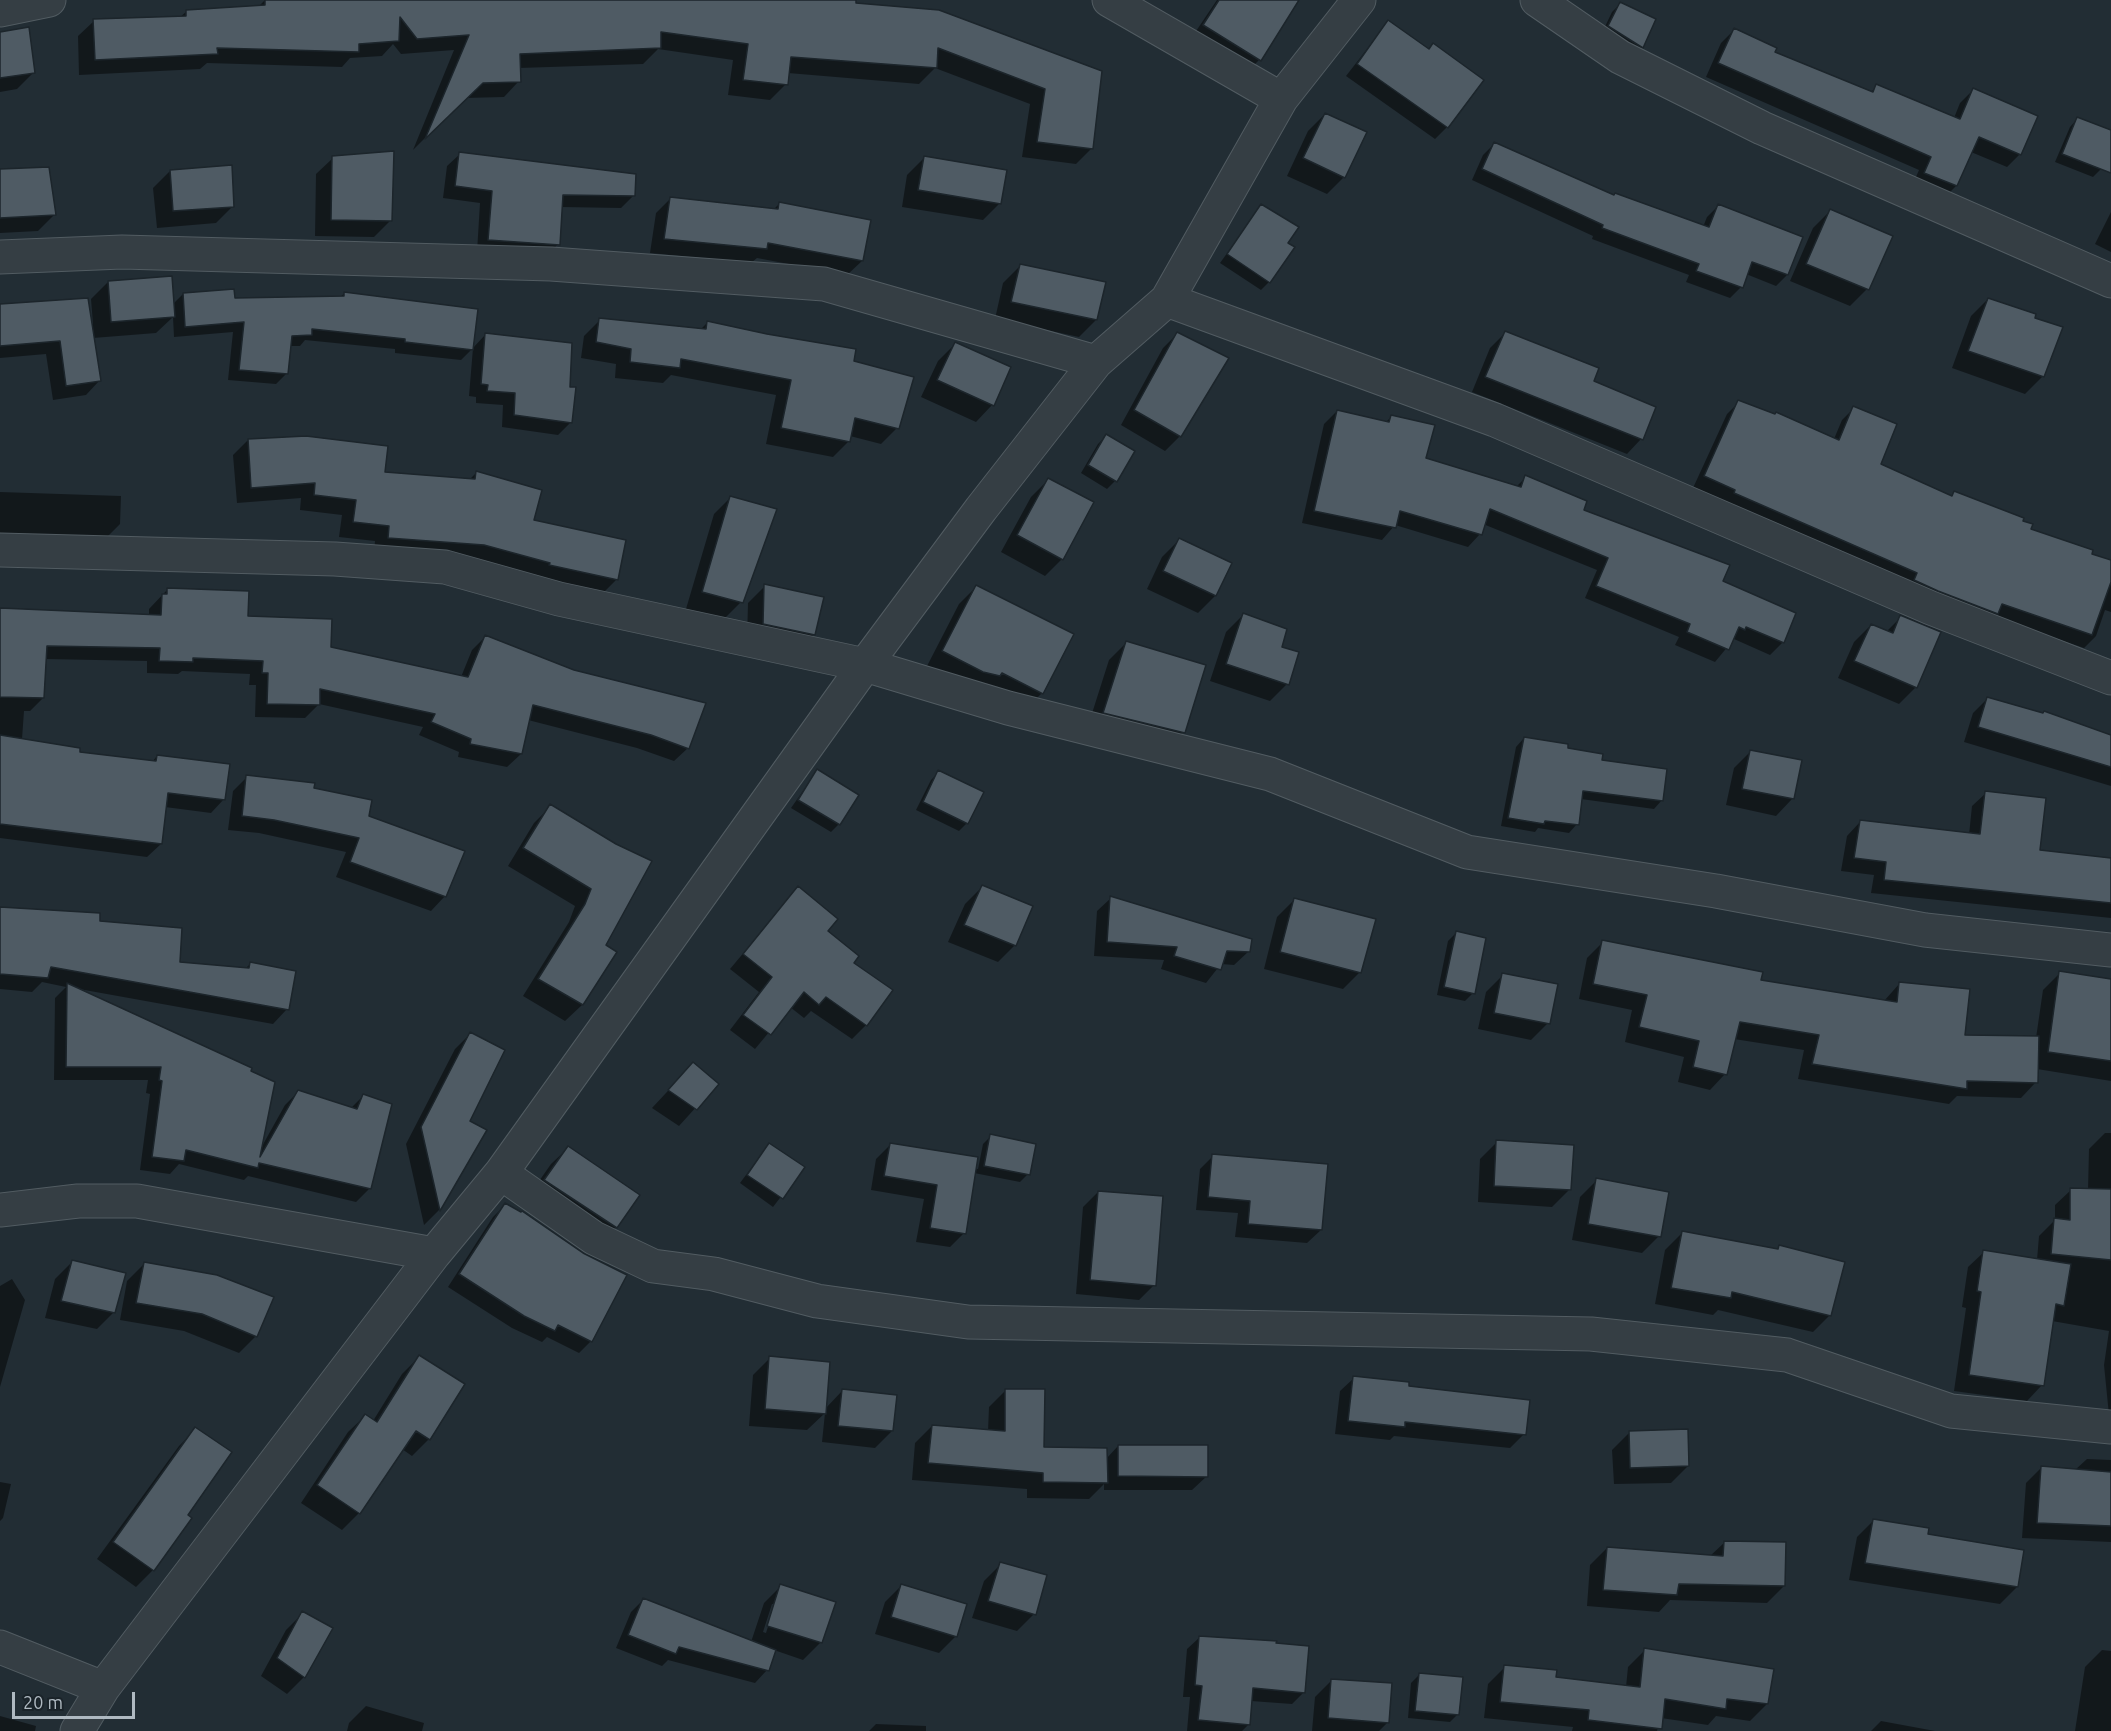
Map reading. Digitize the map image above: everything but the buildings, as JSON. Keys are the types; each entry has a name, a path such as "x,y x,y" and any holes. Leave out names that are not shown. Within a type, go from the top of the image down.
{"street":[{"path":"0,10 49,0"},
{"path":"1109,0 1281,99"},
{"path":"77,1731 103,1688 434,1254 501,1173 865,665 981,508 1096,362 1167,300 1281,99 1359,0"},
{"path":"1538,0 1620,57 1762,128 2111,280"},
{"path":"0,257 122,252 551,264 824,284 1096,362"},
{"path":"1167,300 1495,420 1931,608 2111,678"},
{"path":"0,550 335,559 445,567 559,599 865,665 1008,708 1270,774 1467,852 1716,891 1924,930 2111,950"},
{"path":"501,1173 594,1238 653,1266 714,1274 817,1301 968,1322 1591,1334 1787,1355 1951,1411 2111,1427"},
{"path":"0,1210 78,1201 137,1201 434,1254"},
{"path":"0,1647 103,1688"}]}
